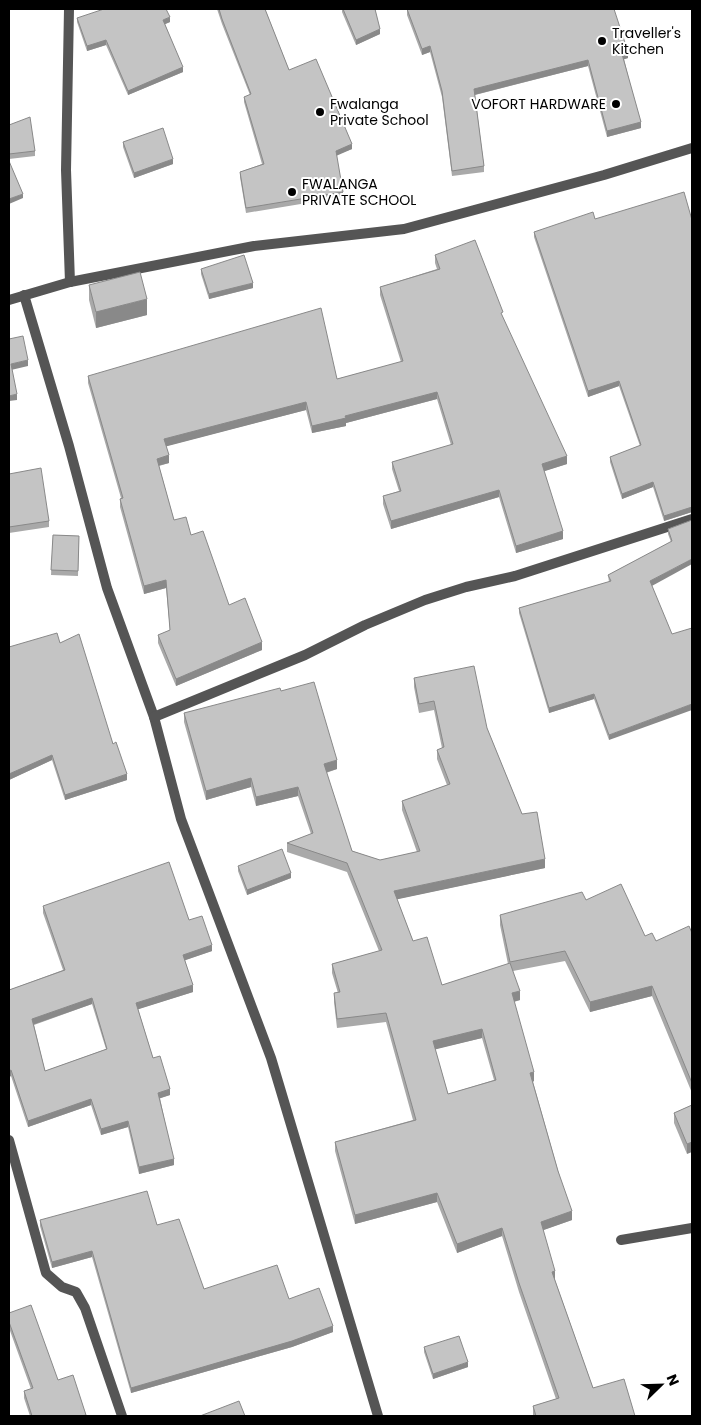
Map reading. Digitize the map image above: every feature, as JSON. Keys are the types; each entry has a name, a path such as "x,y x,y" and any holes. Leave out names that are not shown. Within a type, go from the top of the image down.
{"street":[{"path":"69,9 66,170 70,282"},
{"path":"9,300 70,282 254,246 404,229 604,175 692,148"},
{"path":"24,295 69,446 107,588 154,717 181,819 271,1058 378,1416"},
{"path":"154,717 305,655 365,625 425,600 466,587 515,576 692,519"},
{"path":"9,1140 46,1273 62,1286 76,1292 85,1308 122,1416"},
{"path":"620,1240 692,1228"}],"building":[{"path":"104,9 166,9 170,17 163,20 183,67 128,91 106,40 87,46 77,18"},
{"path":"219,9 265,9 289,70 316,59 352,144 336,151 343,192 246,208 240,172 264,164 244,97 251,94"},
{"path":"343,9 375,9 380,29 356,40"},
{"path":"407,9 614,9 628,52 622,54 641,122 607,131 588,60 474,89 484,166 452,171 442,91 430,46 422,49"},
{"path":"30,117 35,151 9,154 9,125"},
{"path":"163,128 173,159 134,173 123,142"},
{"path":"9,161 23,194 9,199"},
{"path":"684,192 692,220 692,507 664,516 653,482 622,494 610,457 641,445 619,381 588,391 534,232 593,212 595,219"},
{"path":"475,240 503,312 501,313 567,456 542,464 563,531 516,546 499,490 391,521 383,496 401,491 392,462 453,444 437,392 312,426 306,402 164,439 169,455 157,459 174,520 186,517 191,535 203,531 229,605 245,598 262,642 176,679 158,635 170,630 166,580 144,586 120,499 123,498 88,376 321,308 337,379 403,361 380,287 440,269 435,255"},
{"path":"244,255 253,283 209,294 201,269"},
{"path":"140,272 147,299 96,312 89,285"},
{"path":"23,336 28,360 11,364 17,394 9,396 9,339"},
{"path":"41,468 49,521 9,527 9,474"},
{"path":"692,520 692,559 650,581 672,634 692,628 692,704 609,735 594,694 549,708 519,608 611,581 608,575 672,541 668,529"},
{"path":"53,535 79,536 78,571 51,570"},
{"path":"57,633 60,643 79,634 113,744 116,742 127,774 65,795 52,755 9,774 9,647"},
{"path":"474,666 487,728 522,814 537,812 545,859 394,891 413,941 427,937 442,985 510,963 520,991 512,993 534,1072 530,1073 558,1171 572,1211 541,1222 555,1271 552,1272 593,1388 624,1379 635,1416 536,1416 533,1406 559,1398 502,1228 457,1244 437,1193 355,1215 335,1142 416,1120 386,1013 337,1019 334,993 340,992 332,964 382,950 347,863 287,843 313,833 298,787 256,797 251,778 206,791 184,713 280,688 281,691 314,682 337,760 324,764 352,851 380,860 420,851 402,801 450,784 437,750 444,747 434,701 419,704 414,678","holes":["482,1029 496,1080 448,1094 433,1041"]},
{"path":"282,849 291,873 247,890 238,866"},
{"path":"169,862 189,920 202,916 212,945 183,955 193,985 136,1003 153,1058 160,1056 170,1089 158,1093 174,1159 139,1167 128,1121 101,1129 91,1099 28,1121 11,1070 9,1071 9,990 65,970 43,906","holes":["92,998 107,1049 45,1071 32,1019"]},
{"path":"621,884 645,936 652,933 656,941 689,926 692,933 692,1083 652,986 590,1002 565,951 510,962 500,915 582,892 586,900"},
{"path":"692,1105 692,1142 687,1144 674,1113"},
{"path":"147,1191 157,1225 179,1219 204,1289 277,1265 289,1299 319,1288 333,1326 292,1341 131,1388 92,1251 52,1262 40,1220"},
{"path":"31,1305 58,1380 73,1375 86,1415 32,1416 24,1391 33,1388 9,1322 9,1313"},
{"path":"459,1336 468,1362 433,1374 424,1347"},
{"path":"239,1401 245,1416 200,1416"}],"place":[{"name":"Traveller's Kitchen","path":"602,41"},
{"name":"VOFORT HARDWARE","path":"616,104"},
{"name":"Fwalanga Private School","path":"320,112"},
{"name":"FWALANGA PRIVATE SCHOOL","path":"292,192"}]}
